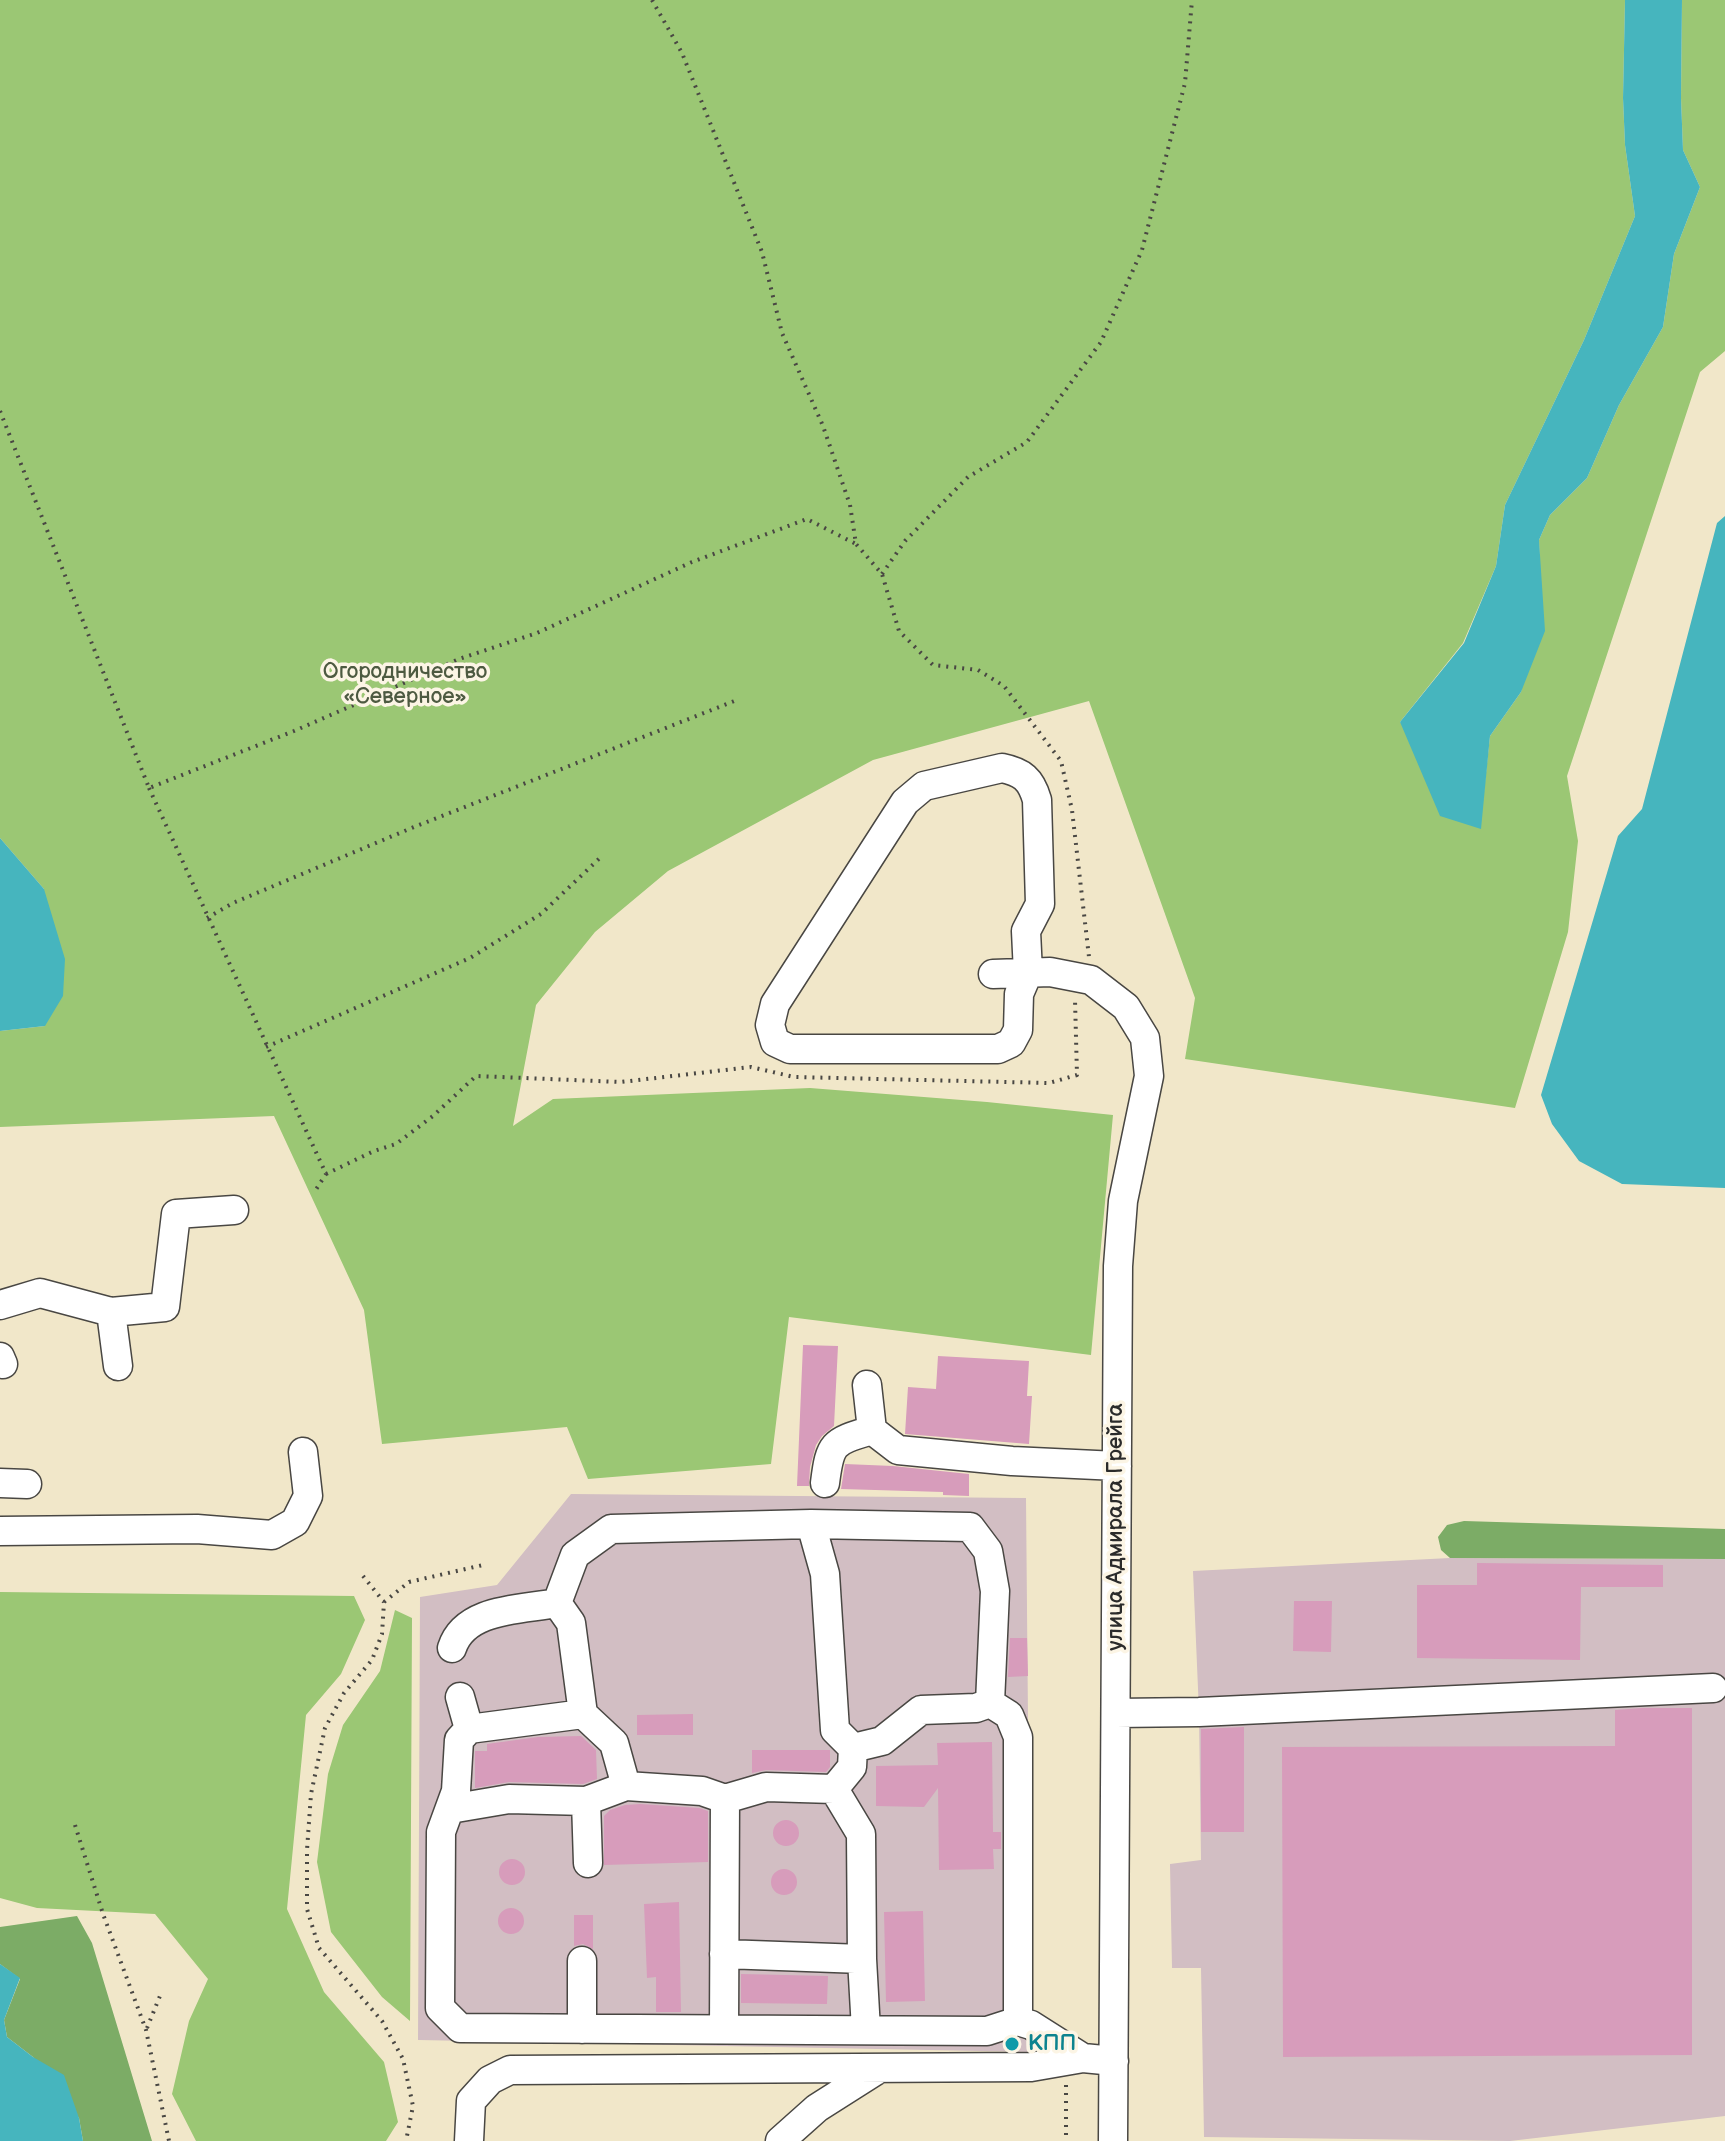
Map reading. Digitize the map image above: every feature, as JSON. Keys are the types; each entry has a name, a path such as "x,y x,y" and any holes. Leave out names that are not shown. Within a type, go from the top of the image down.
{"street":[{"path":"1002,768 1019,771 1033,785 1037,800 1040,904 1026,931 1061,975 1019,994 1018,1030 1011,1043 998,1049 790,1049 775,1042 770,1025 775,1004 905,802 924,786 1002,768"},
{"path":"993,974 1061,975"},
{"name":"улица Адмирала Грейга","path":"1061,975 1126,1007 1145,1038 1149,1076 1123,1201 1118,1266 1113,2141"},
{"path":"0,1305 40,1293 111,1312 165,1307 176,1214 234,1210"},
{"path":"111,1312 118,1366"},
{"path":"867,1385 872,1430 898,1450 1012,1461 1117,1466"},
{"path":"825,1483 829,1453 842,1439 872,1430"},
{"path":"0,1531 197,1529 272,1535 295,1522 308,1496 303,1452"},
{"path":"811,1524 825,1574 835,1730 853,1748 852,1767 834,1789"},
{"path":"557,1603 575,1555 611,1529 811,1524 970,1527 988,1551 995,1591 990,1703"},
{"path":"452,1648 457,1634 478,1617 557,1603"},
{"path":"557,1603 571,1623 583,1714 614,1743 626,1786"},
{"path":"1116,1713 1199,1712 1713,1688"},
{"path":"460,1697 469,1729"},
{"path":"853,1748 882,1741 921,1710 976,1708 990,1703"},
{"path":"990,1703 1009,1715 1018,1737 1018,2021"},
{"path":"583,1714 469,1729 459,1740 456,1791 441,1832 440,2008 460,2028 987,2031 1018,2021 1031,2025 1074,2060"},
{"path":"450,1809 509,1799 586,1801 626,1786 702,1791 725,1799 766,1787 834,1789"},
{"path":"834,1789 861,1834 866,2030"},
{"path":"724,2029 725,1799"},
{"path":"586,1801 588,1863"},
{"path":"724,1954 862,1959"},
{"path":"582,1961 582,2029"},
{"path":"469,2141 471,2101 490,2080 510,2070 1031,2067 1074,2060 1114,2061"},
{"path":"780,2141 817,2108 881,2068"}],"path":[{"path":"652,0 682,53 762,252 782,333 823,426 850,505 856,544"},
{"path":"882,574 905,541 968,477 1027,442 1101,342 1142,250 1185,83 1192,0"},
{"path":"0,411 149,788 326,1174"},
{"path":"149,788 294,731 459,659 537,633 692,562 807,519 856,544 882,574 899,631 933,665 978,670 1004,686 1061,761 1072,810 1061,975 1077,1075 1049,1083 794,1077 751,1067 621,1082 476,1076 433,1116 396,1144 326,1174 315,1191"},
{"path":"207,918 233,903 414,827 737,700"},
{"path":"266,1047 470,958 541,914 603,855"},
{"path":"384,1602 409,1582 483,1565"},
{"path":"363,1576 384,1602 382,1634 372,1660 344,1693 325,1728 311,1794 307,1909 319,1948 382,2021 403,2059 413,2106 406,2141"},
{"path":"75,1825 103,1914 146,2030 169,2141"},
{"path":"146,2030 162,1991"},
{"path":"1066,2141 1074,2060"}],"shaded area":[{"path":"571,1494 1026,1498 1031,2052 418,2040 420,1597 497,1585"},
{"path":"1450,1558 1725,1559 1725,2116 1510,2141 1204,2137 1201,1968 1172,1968 1170,1864 1201,1860 1193,1571"}],"green space":[{"name":"Огородничество «Северное»","path":"0,0 1625,0 1625,145 1635,216 1584,340 1505,505 1496,566 1463,643 1400,722 1480,828 1490,736 1521,692 1540,569 1539,540 1550,515 1587,478 1619,405 1663,327 1674,254 1700,187 1683,150 1682,0 1725,0 1725,351 1700,372 1567,776 1578,841 1568,932 1515,1108 1185,1059 1195,998 1089,701 873,760 668,871 595,932 536,1005 513,1126 553,1099 810,1088 1113,1115 1091,1355 789,1317 771,1464 588,1479 567,1427 382,1444 364,1310 274,1116 0,1127 0,1031 45,1026 44,889 0,838"},
{"path":"1464,1521 1725,1529 1725,1559 1450,1558 1441,1550 1438,1537 1447,1525"},
{"path":"0,1592 354,1596 365,1620 341,1674 306,1715 287,1909 324,1992 384,2062 398,2122 386,2141 196,2141 172,2094 189,2021 208,1979 155,1914 37,1908 0,1898"},
{"path":"395,1610 412,1618 410,2021 382,1997 331,1932 317,1862 328,1774 343,1725 380,1671"},
{"path":"77,1916 92,1943 152,2141 83,2141 79,2118 33,2057 7,2037 4,2020 20,1979 0,1964 0,1927"}],"water":[{"path":"1625,0 1682,0 1683,150 1700,187 1674,254 1663,327 1619,405 1587,478 1550,515 1539,540 1545,631 1521,692 1490,736 1481,829 1440,816 1400,722 1464,643 1496,566 1505,505 1584,340 1635,216 1625,145"},
{"path":"1725,516 1725,1188 1622,1184 1579,1161 1552,1124 1541,1095 1618,836 1642,809 1717,523"},
{"path":"0,838 44,889 65,959 63,996 45,1026 0,1031"},
{"path":"0,1964 20,1978 4,2020 7,2037 64,2075 79,2118 83,2141 0,2141"}],"building":[{"path":"803,1345 838,1346 834,1426 816,1445 809,1486 797,1486"},
{"path":"938,1356 1029,1361 1027,1396 1032,1396 1029,1444 905,1434 908,1387 936,1389"},
{"path":"845,1464 969,1474 969,1496 943,1495 943,1492 841,1489"},
{"path":"1477,1563 1663,1565 1663,1587 1581,1587 1580,1660 1417,1658 1417,1585 1477,1585"},
{"path":"1294,1601 1332,1601 1331,1652 1293,1651"},
{"path":"1010,1638 1027,1638 1028,1676 1008,1677"},
{"path":"1692,1708 1692,2055 1283,2057 1282,1747 1615,1746 1615,1710"},
{"path":"693,1714 693,1735 637,1735 637,1715"},
{"path":"1244,1727 1244,1832 1201,1832 1201,1729"},
{"path":"581,1736 596,1750 597,1779 583,1784 509,1782 475,1788 475,1751 487,1751 487,1744 538,1737"},
{"path":"992,1742 993,1832 1001,1832 1001,1849 993,1849 994,1869 939,1870 938,1788 924,1807 876,1806 876,1766 938,1765 937,1743"},
{"path":"752,1750 830,1750 830,1767 826,1772 766,1770 752,1773"},
{"path":"625,1805 708,1811 708,1862 604,1865 604,1816 610,1810"},
{"path":"786,1820 795,1824 799,1833 795,1842 786,1846 777,1842 773,1833 777,1824"},
{"path":"512,1859 521,1863 525,1872 521,1881 512,1885 503,1881 499,1872 503,1863"},
{"path":"784,1869 793,1873 797,1882 793,1891 784,1895 775,1891 771,1882 775,1873"},
{"path":"679,1902 681,2012 656,2012 656,1977 647,1978 644,1904"},
{"path":"511,1908 520,1912 524,1921 520,1930 511,1934 502,1930 498,1921 502,1912"},
{"path":"923,1911 925,2001 886,2002 884,1912"},
{"path":"574,1915 593,1915 593,1949 583,1944 574,1946"},
{"path":"741,1974 828,1976 827,2004 741,2003"}],"place":[{"name":"КПП","path":"1012,2044"}]}
